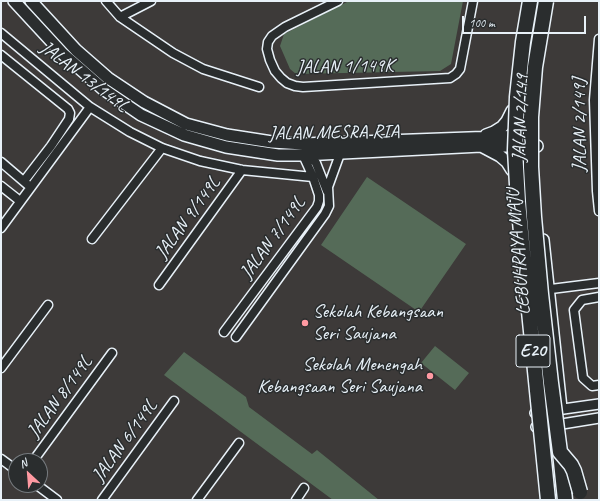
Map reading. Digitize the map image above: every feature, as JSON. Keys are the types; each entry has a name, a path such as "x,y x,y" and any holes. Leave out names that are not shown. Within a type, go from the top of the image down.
{"highway":[{"name":"LEBUHRAYA MAJU","path":"530,1 522,42 517,97 516,150 518,202 548,500"},
{"name":"LEBUHRAYA MAJU","path":"546,1 535,67 531,117 531,167 541,294 565,500"},
{"path":"560,452 574,471 581,500"}],"main road":[{"name":"JALAN MESRA RIA","path":"14,1 63,54 103,89 141,115 184,135 226,147 278,155 340,154 480,141"},
{"name":"JALAN MESRA RIA","path":"31,1 76,50 108,78 144,102 186,124 227,135 272,142 303,144 341,142 537,141"},
{"name":"JALAN 2/149","path":"525,1 519,34 512,111 512,170 544,500"},
{"name":"JALAN 2/149","path":"551,1 539,74 536,106 538,190 559,385 569,500"},
{"path":"512,111 502,127 480,141 507,162 512,170"}],"street":[{"path":"106,1 120,17 173,53 203,69 259,87"},
{"path":"120,17 151,1"},
{"name":"JALAN 1/149K","path":"338,1 285,27 272,36 268,42 267,49 270,60 275,71 287,84 304,87 450,78 460,69 473,1"},
{"name":"JALAN 13/149L","path":"1,33 90,107 130,132 162,148 200,161 242,170 313,177"},
{"name":"JALAN 2/149J","path":"599,39 597,100 599,211"},
{"path":"1,55 68,109 70,113 69,119 27,184 20,201 1,228"},
{"path":"27,184 90,107"},
{"path":"236,337 325,214 329,206 329,182 340,154 341,142"},
{"path":"92,239 162,148"},
{"name":"JALAN 7/149L","path":"224,332 317,207 319,195 307,155"},
{"path":"307,155 316,163 328,193"},
{"path":"1,162 27,184"},
{"name":"JALAN 9/149L","path":"159,285 242,170"},
{"path":"1,186 20,201"},
{"path":"523,293 599,282"},
{"path":"599,297 582,300 574,310 583,378 592,386 599,385"},
{"path":"1,368 48,305"},
{"name":"JALAN 8/149L","path":"39,453 112,353"},
{"name":"JALAN 6/149L","path":"102,500 174,401"},
{"path":"535,413 599,404"},
{"path":"536,427 599,418"},
{"path":"197,500 239,443"},
{"path":"296,500 304,488"},
{"path":"48,493 57,500"}],"green space":[{"path":"349,1 463,1 451,64 440,71 296,74 290,69 280,46 284,34"},
{"path":"367,177 466,244 419,312 321,245"},
{"path":"435,346 469,373 455,390 421,363"},
{"path":"184,352 246,397 249,407 312,454 317,450 379,500 333,500 164,375"}],"place":[{"name":"Sekolah Kebangsaan Seri Saujana","path":"305,323"},
{"name":"Sekolah Menengah Kebangsaan Seri Saujana","path":"430,376"}]}
